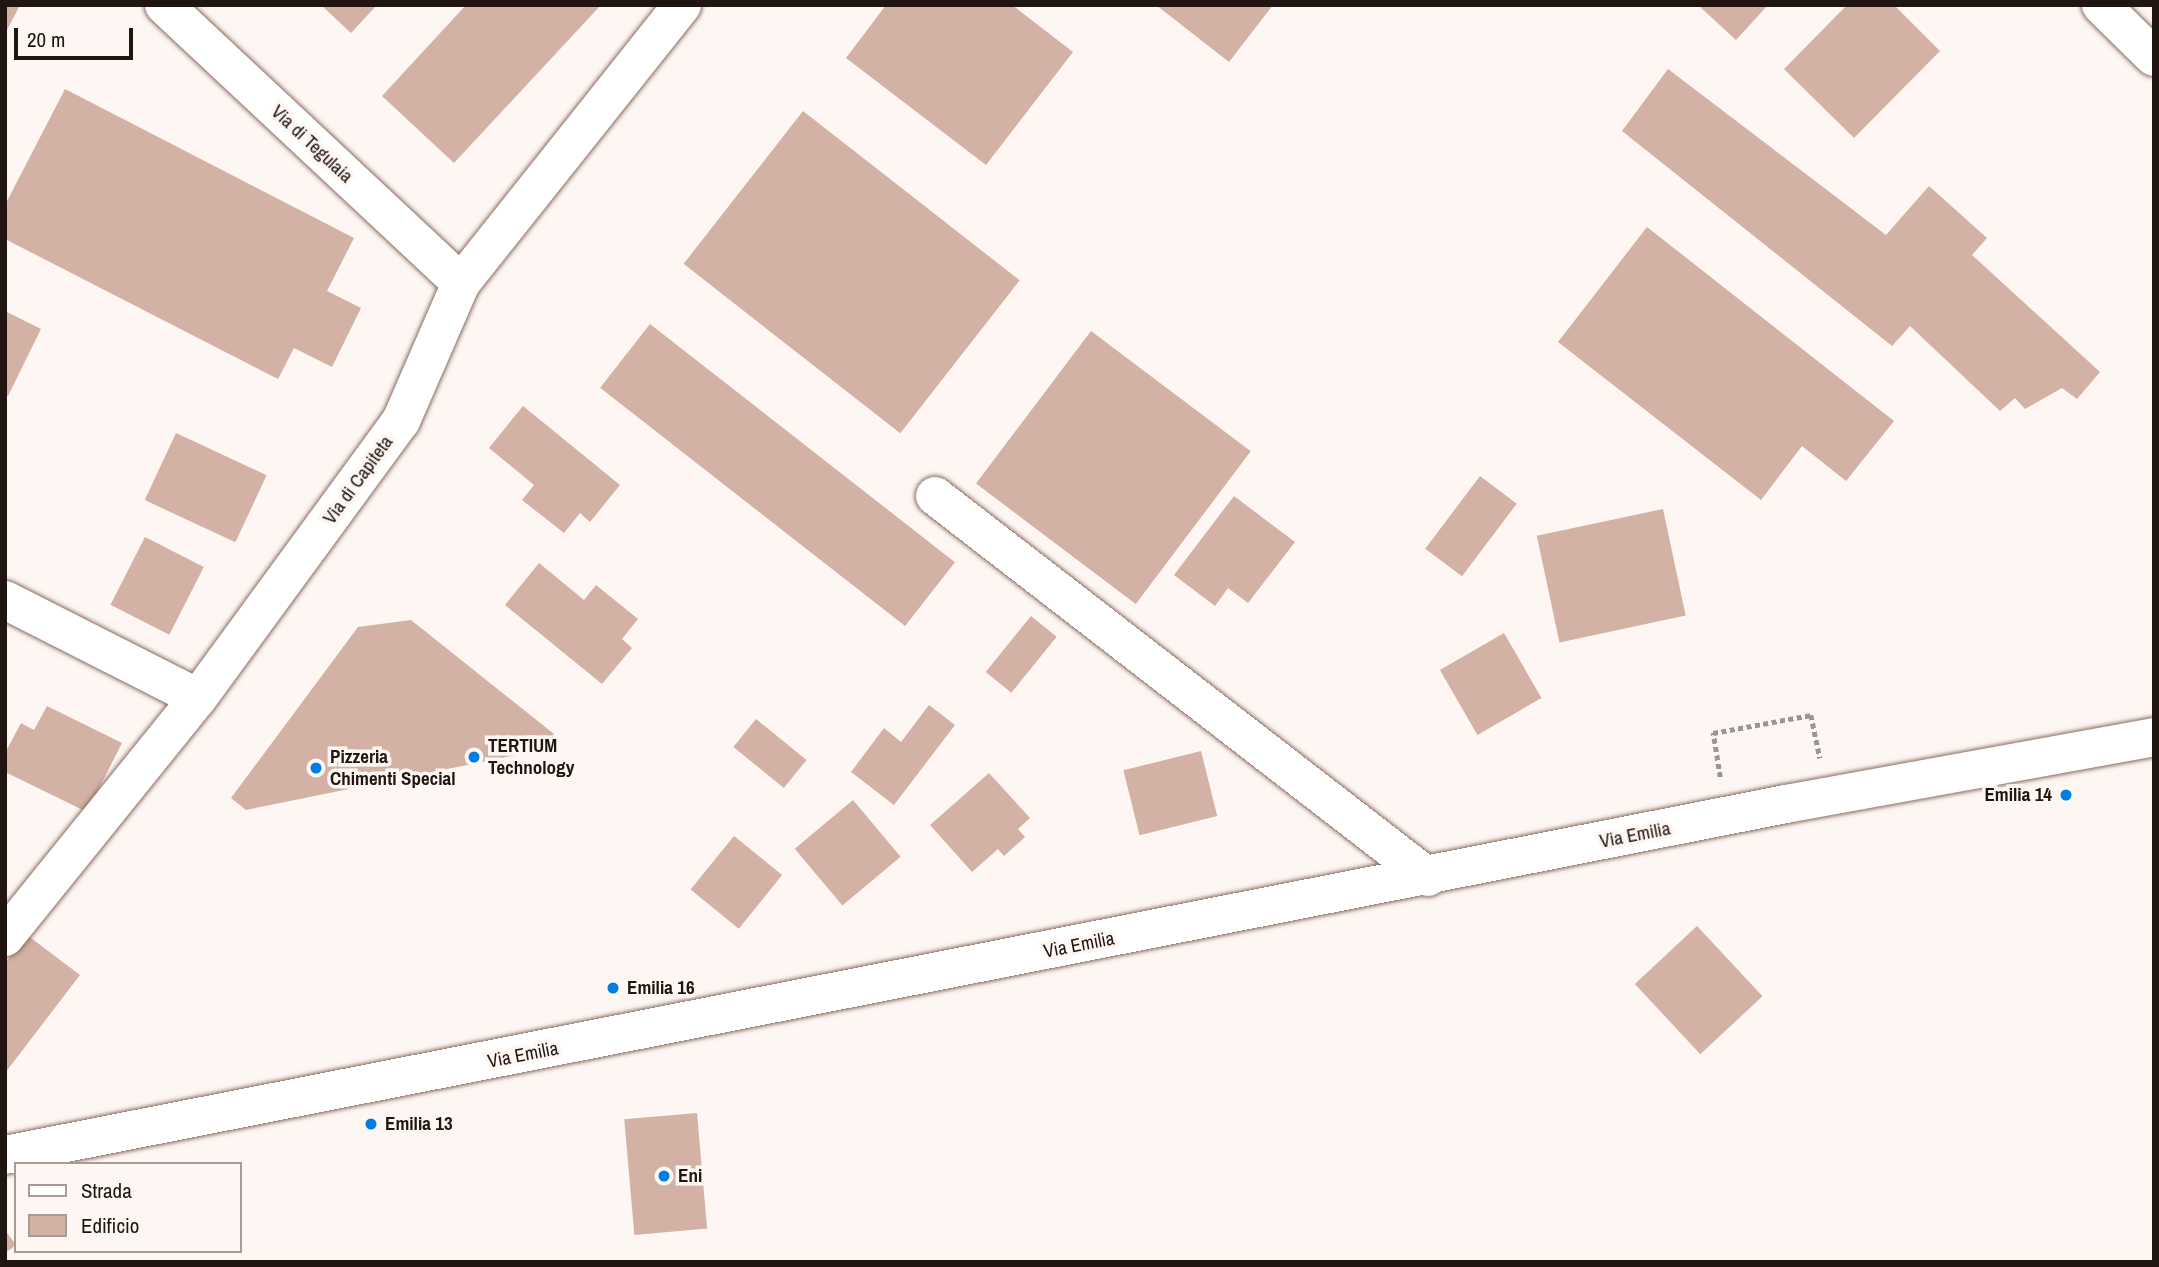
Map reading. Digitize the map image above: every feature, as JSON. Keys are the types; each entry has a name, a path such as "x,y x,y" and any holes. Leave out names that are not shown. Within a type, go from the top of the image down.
{"main road":[{"name":"Via di Tegulaia","path":"164,5 461,283"},
{"name":"Via di Capiteta","path":"5,937 198,698 401,421 461,283 682,5"},
{"path":"2101,5 2154,57"},
{"path":"935,496 1428,877"},
{"path":"5,600 198,698"},
{"name":"Via Emilia","path":"5,1155 2154,737"}],"building":[{"path":"5,5 20,5 5,34"},
{"path":"321,5 377,5 351,33"},
{"path":"466,5 601,5 454,163 382,96"},
{"path":"886,5 1012,5 1073,52 986,165 846,58"},
{"path":"1156,5 1273,5 1229,62"},
{"path":"1698,5 1768,5 1736,40"},
{"path":"1847,5 1894,5 1940,51 1854,138 1784,69"},
{"path":"1668,69 1886,235 1929,186 1987,238 1972,255 2100,372 2077,399 2062,388 2025,409 2015,398 2000,411 1910,326 1892,346 1622,131"},
{"path":"65,89 354,238 327,291 361,308 332,367 294,348 278,379 5,239 5,205"},
{"path":"803,111 1020,280 900,433 684,264"},
{"path":"1647,227 1894,421 1846,481 1802,446 1761,500 1558,342"},
{"path":"5,311 41,329 8,396 5,394"},
{"path":"650,324 955,562 905,626 600,388"},
{"path":"1091,331 1251,451 1136,604 976,484"},
{"path":"523,406 620,485 590,522 580,513 564,533 522,500 534,485 489,448"},
{"path":"176,433 267,475 235,542 145,500"},
{"path":"1480,476 1517,504 1462,576 1425,549"},
{"path":"1234,496 1295,542 1248,603 1228,588 1215,606 1174,575"},
{"path":"1663,509 1686,616 1559,642 1537,536"},
{"path":"145,537 204,567 169,635 110,605"},
{"path":"539,563 584,600 596,585 638,619 622,639 632,648 602,684 505,605"},
{"path":"1031,616 1057,637 1011,693 986,672"},
{"path":"411,620 554,734 541,750 246,810 231,798 358,627"},
{"path":"1504,633 1542,698 1477,735 1440,670"},
{"path":"929,705 955,725 894,805 851,772 884,728 901,742"},
{"path":"47,706 122,743 87,812 5,772 5,753 21,723 34,730"},
{"path":"756,719 807,760 784,788 733,747"},
{"path":"1201,751 1217,816 1140,835 1123,770"},
{"path":"989,773 1030,818 1018,829 1025,837 1004,856 998,849 972,872 930,825"},
{"path":"853,800 901,857 842,906 795,849"},
{"path":"734,836 782,875 739,929 691,890"},
{"path":"1697,926 1762,996 1700,1054 1635,984"},
{"path":"27,935 80,975 5,1073 5,963"},
{"path":"697,1113 707,1229 634,1235 624,1119"},
{"path":"5,1230 14,1246 5,1253"}],"place":[{"name":"TERTIUM Technology","path":"474,757"},
{"name":"Pizzeria Chimenti Special","path":"316,768"},
{"name":"Emilia 14","path":"2066,795"},
{"name":"Emilia 16","path":"613,988"},
{"name":"Emilia 13","path":"371,1124"},
{"name":"Eni","path":"664,1176"}]}
